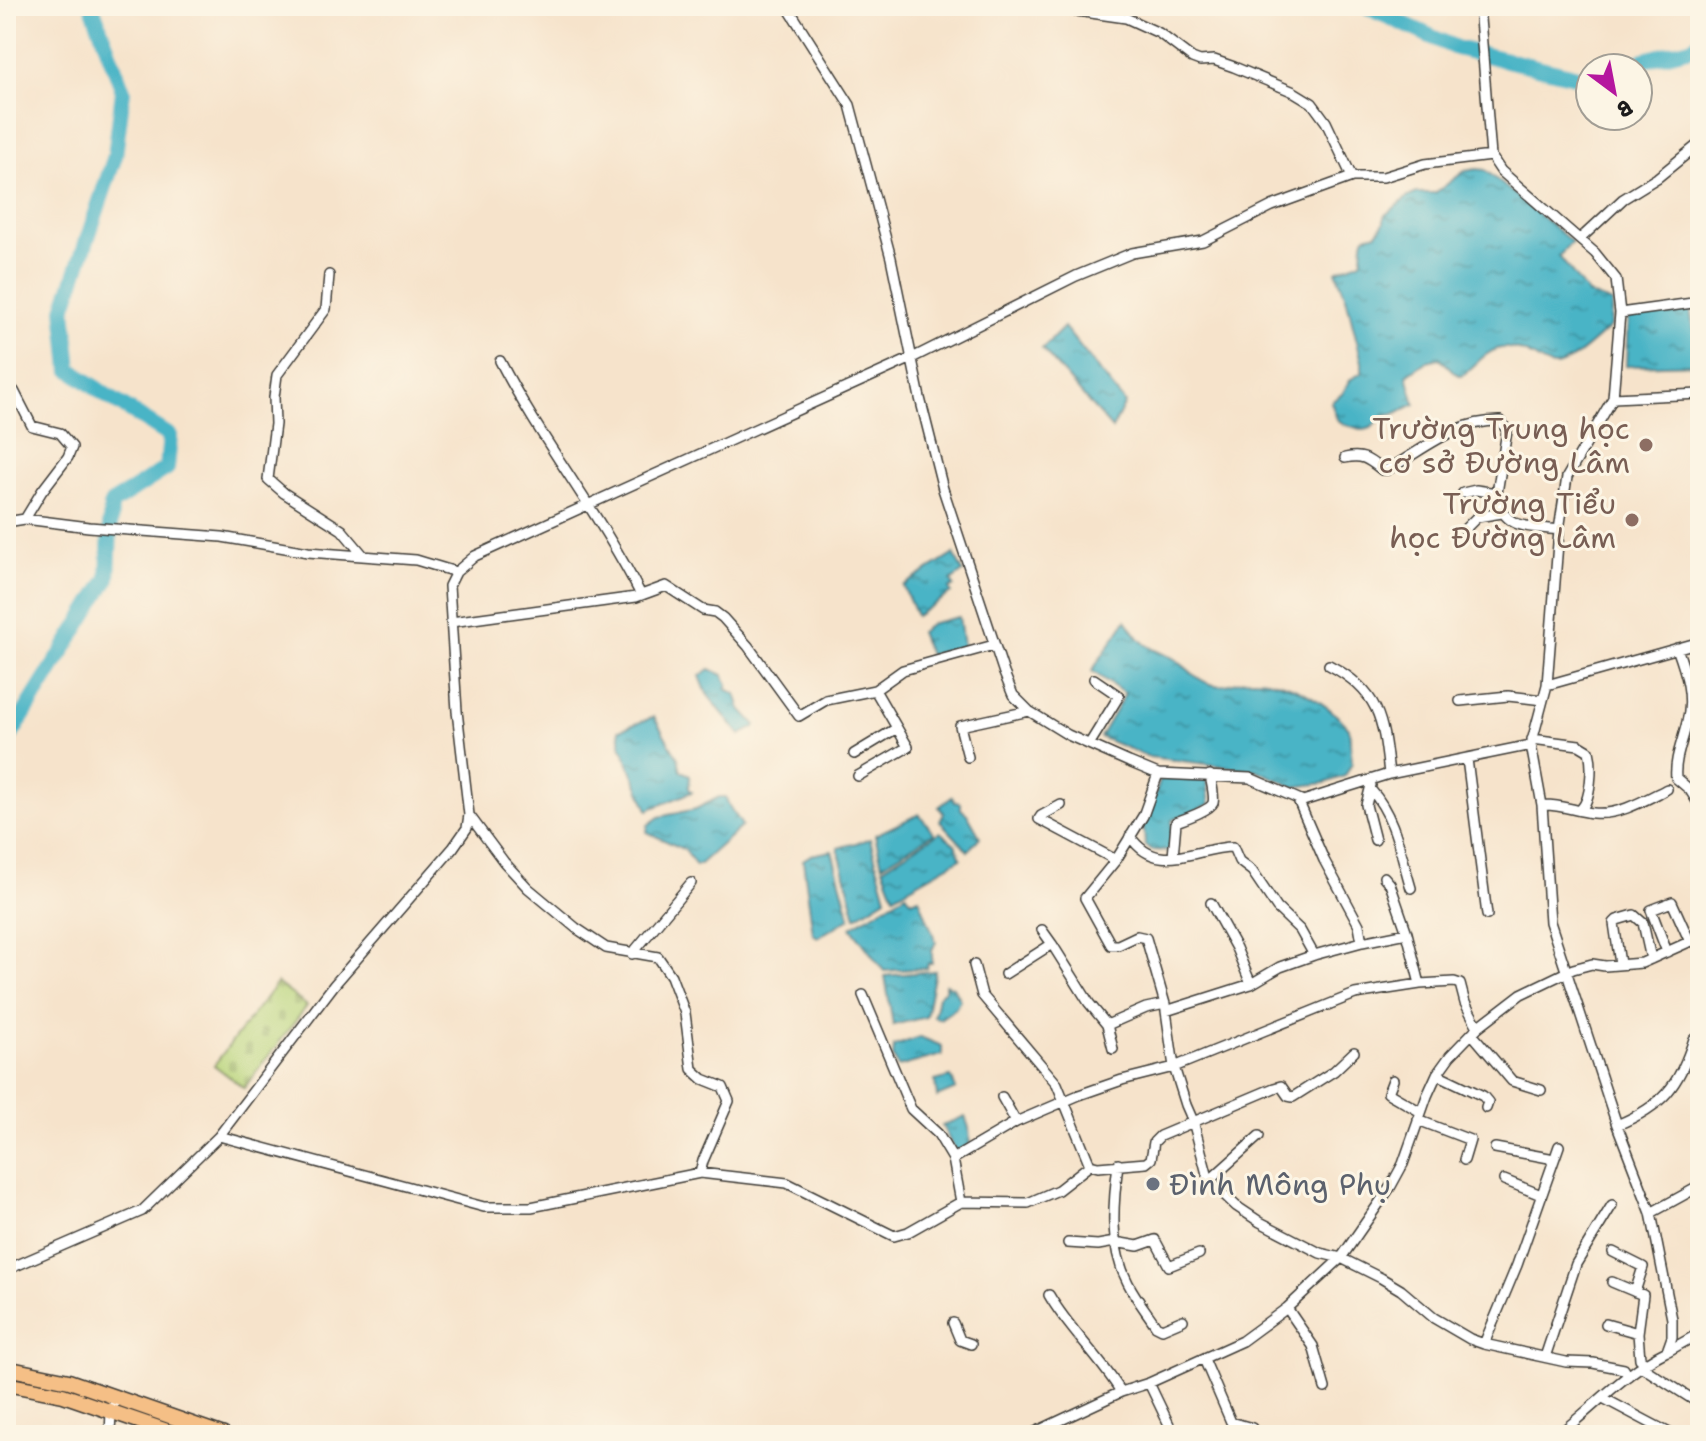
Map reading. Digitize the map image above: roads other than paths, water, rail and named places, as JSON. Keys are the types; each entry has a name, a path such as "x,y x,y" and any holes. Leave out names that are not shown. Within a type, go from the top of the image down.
{"highway":[{"path":"6,1358 66,1388"},
{"path":"6,1368 114,1404 224,1435"},
{"path":"6,1387 66,1388"},
{"path":"114,1404 179,1435"}],"street":[{"path":"787,6 850,105 891,258 943,489 1013,695 1029,711 1068,735 1158,774 1250,778 1298,800 1371,786 1389,774 1467,759 1531,742 1579,745 1589,751 1590,780 1587,801 1581,809"},
{"path":"1042,6 1126,18 1159,33 1192,58 1224,63 1294,92 1312,103 1326,122 1352,177"},
{"path":"1479,6 1491,156 1501,171 1595,253 1616,279 1620,313 1613,398 1567,477 1559,530 1547,685 1531,742 1542,805 1550,922 1617,1125 1651,1213 1666,1282 1672,1330 1667,1351"},
{"path":"6,26 9,48 6,61"},
{"path":"1580,239 1623,199 1657,178 1700,143"},
{"path":"6,1270 142,1211 219,1136 334,985 462,838 469,815 457,711 449,586 456,572 475,556 912,358 1076,276 1132,253 1203,241 1272,206 1352,177 1383,177 1425,164 1491,156"},
{"path":"329,275 326,309 277,375 268,479 284,493 342,530 363,555"},
{"path":"1620,313 1700,302"},
{"path":"500,361 525,409 641,595"},
{"path":"6,384 14,391 32,426 60,433 72,447 25,519"},
{"path":"1613,398 1700,394"},
{"path":"1345,458 1356,455 1367,457 1382,470 1387,470 1444,433 1501,421 1507,431 1497,493 1502,513 1508,520 1524,525 1559,530"},
{"path":"1463,493 1476,490 1497,493"},
{"path":"1465,529 1477,517 1502,513"},
{"path":"6,522 25,519 222,537 308,552 416,560 456,572"},
{"path":"451,622 641,595 666,586 703,610 715,612 723,618 748,646 799,716 826,700 875,690 903,670 994,645"},
{"path":"1547,685 1700,642"},
{"path":"1677,648 1695,697 1675,766 1676,778 1690,790 1700,806"},
{"path":"1329,665 1358,685 1376,707 1384,730 1389,774"},
{"path":"1090,743 1119,696 1094,679"},
{"path":"858,776 908,747 875,690"},
{"path":"1460,701 1508,696 1543,700"},
{"path":"968,757 960,726 1029,711"},
{"path":"854,754 897,728"},
{"path":"1467,759 1487,915"},
{"path":"1158,774 1143,816 1116,860 1085,898 1111,945 1137,936 1146,938 1165,1008 1174,1067 1210,1180 1236,1206 1260,1222 1320,1253 1341,1258 1401,1290 1451,1329 1484,1344 1578,1364 1607,1364 1624,1369 1628,1376"},
{"path":"1173,857 1176,822 1193,817 1211,806 1210,775"},
{"path":"1371,786 1366,805 1375,840"},
{"path":"1371,786 1388,816 1411,888"},
{"path":"1542,805 1598,813 1619,810 1667,789"},
{"path":"1298,800 1324,860 1359,925 1362,942"},
{"path":"1061,805 1039,819 1116,860"},
{"path":"469,815 504,862 545,904 606,948 658,957 667,969 685,1013 692,1069 703,1079 723,1087 729,1096 728,1106 700,1173"},
{"path":"1130,836 1138,848 1157,857 1181,858 1233,847 1239,861 1252,871 1277,908 1300,930 1314,955"},
{"path":"1384,877 1390,884 1407,933 1420,984"},
{"path":"632,954 691,883"},
{"path":"1667,952 1651,910 1672,902 1690,942"},
{"path":"1211,903 1236,948 1251,984"},
{"path":"1620,964 1614,923 1634,915 1643,923 1651,959"},
{"path":"1042,930 1089,1003 1107,1025 1113,1049"},
{"path":"1107,1025 1146,1008 1165,1008 1251,984 1280,967 1314,955 1407,933"},
{"path":"1029,1435 1242,1341 1287,1308 1341,1258 1400,1171 1437,1074 1450,1056 1475,1031 1530,989 1592,964 1642,963 1700,937"},
{"path":"1005,974 1052,944"},
{"path":"974,965 982,995 1049,1072 1065,1102 1090,1165"},
{"path":"953,1159 1016,1122 1122,1080 1174,1067 1355,994 1420,984 1460,984 1475,1031 1512,1081 1541,1090"},
{"path":"863,995 911,1109 938,1134 953,1159 961,1202"},
{"path":"1617,1125 1642,1115 1669,1093 1686,1064 1694,1039"},
{"path":"1090,1165 1098,1167 1149,1161 1157,1138 1279,1086 1293,1097 1334,1071 1354,1052"},
{"path":"1437,1074 1483,1096 1488,1102 1486,1108"},
{"path":"1393,1080 1388,1093 1419,1116 1470,1140 1464,1160"},
{"path":"1002,1097 1016,1122"},
{"path":"219,1136 498,1208 531,1207 700,1173 787,1183 894,1236 908,1232 961,1202 1028,1203 1058,1190 1090,1165"},
{"path":"1210,1180 1259,1136"},
{"path":"1484,1344 1517,1265 1559,1146"},
{"path":"1495,1148 1549,1158 1553,1163"},
{"path":"1118,1164 1113,1201 1119,1265 1156,1326 1162,1329 1183,1320"},
{"path":"1504,1180 1541,1195"},
{"path":"1651,1213 1700,1186"},
{"path":"1545,1357 1576,1264 1612,1205"},
{"path":"1068,1243 1098,1245 1115,1242 1138,1246 1155,1240 1169,1266 1199,1254"},
{"path":"1613,1252 1643,1267 1635,1292"},
{"path":"1612,1282 1644,1296 1638,1333 1640,1359 1644,1365 1700,1404"},
{"path":"1049,1295 1058,1312 1080,1335 1121,1392"},
{"path":"1287,1308 1313,1346 1325,1388"},
{"path":"953,1323 960,1340 971,1344"},
{"path":"1606,1324 1638,1333"},
{"path":"1672,1330 1700,1334"},
{"path":"1558,1435 1628,1376 1700,1334"},
{"path":"1204,1359 1231,1422 1252,1428 1255,1435"},
{"path":"1149,1383 1174,1435"},
{"path":"1603,1398 1673,1435"},
{"path":"110,1435 114,1404"},
{"path":"1569,1426 1579,1435"}],"water":[{"path":"1485,170 1572,242 1559,256 1588,294 1612,303 1610,327 1576,356 1554,366 1509,348 1500,348 1486,355 1462,376 1440,358 1427,361 1407,375 1415,404 1384,416 1364,430 1344,424 1337,419 1331,402 1342,394 1351,379 1362,373 1362,362 1346,297 1336,271 1361,261 1365,236 1377,233 1384,223 1384,216 1408,197 1417,193 1435,193 1465,171"},
{"path":"1690,309 1693,329 1700,329 1700,364 1626,366 1628,315"},
{"path":"1064,327 1125,403 1112,429 1042,349"},
{"path":"954,554 963,572 951,581 954,586 949,589 951,593 916,616 903,586"},
{"path":"959,617 963,646 929,655 920,632 933,623"},
{"path":"1126,620 1145,644 1173,658 1208,683 1223,685 1246,679 1278,682 1317,700 1349,728 1352,763 1345,776 1325,783 1294,787 1257,770 1149,757 1100,737 1125,694 1092,671"},
{"path":"710,669 723,675 728,684 726,689 736,694 741,709 756,725 754,728 740,735 707,694 700,676"},
{"path":"654,717 678,758 681,771 690,775 689,789 692,792 648,810 621,745 619,730"},
{"path":"1162,776 1207,778 1210,804 1172,820 1171,851 1151,850 1145,845 1142,829"},
{"path":"719,797 726,797 742,826 696,866 685,850 647,832 648,825 659,817 696,809"},
{"path":"952,797 955,802 961,803 961,809 980,837 968,851 940,821 944,813 939,807"},
{"path":"919,814 934,833 882,865 875,835"},
{"path":"940,832 955,844 961,858 894,896 883,868"},
{"path":"870,839 886,898 856,917 838,848"},
{"path":"832,851 850,918 818,937 813,934 803,860 811,855"},
{"path":"906,894 912,901 919,898 936,942 932,950 932,963 928,963 927,968 884,971 851,927"},
{"path":"935,971 926,1017 893,1025 885,976"},
{"path":"945,984 953,987 960,1000 940,1019 934,1017 938,996 945,990"},
{"path":"920,1037 942,1046 942,1055 898,1067 893,1057 894,1046"},
{"path":"951,1077 956,1089 937,1097 935,1081"},
{"path":"965,1116 970,1144 956,1152 942,1126"}],"waterway":[{"path":"6,743 108,578 111,504 167,468 170,436 70,369 64,309 115,156 123,91 92,6"},
{"path":"1365,6 1456,48 1574,76"},
{"path":"1654,58 1694,47 1700,42"}],"place":[{"name":"Trường Trung học cơ sở Đường Lâm","path":"1646,445"},
{"name":"Trường Tiểu học Đường Lâm","path":"1632,520"},
{"name":"Đình Mông Phụ","path":"1153,1184"}]}
